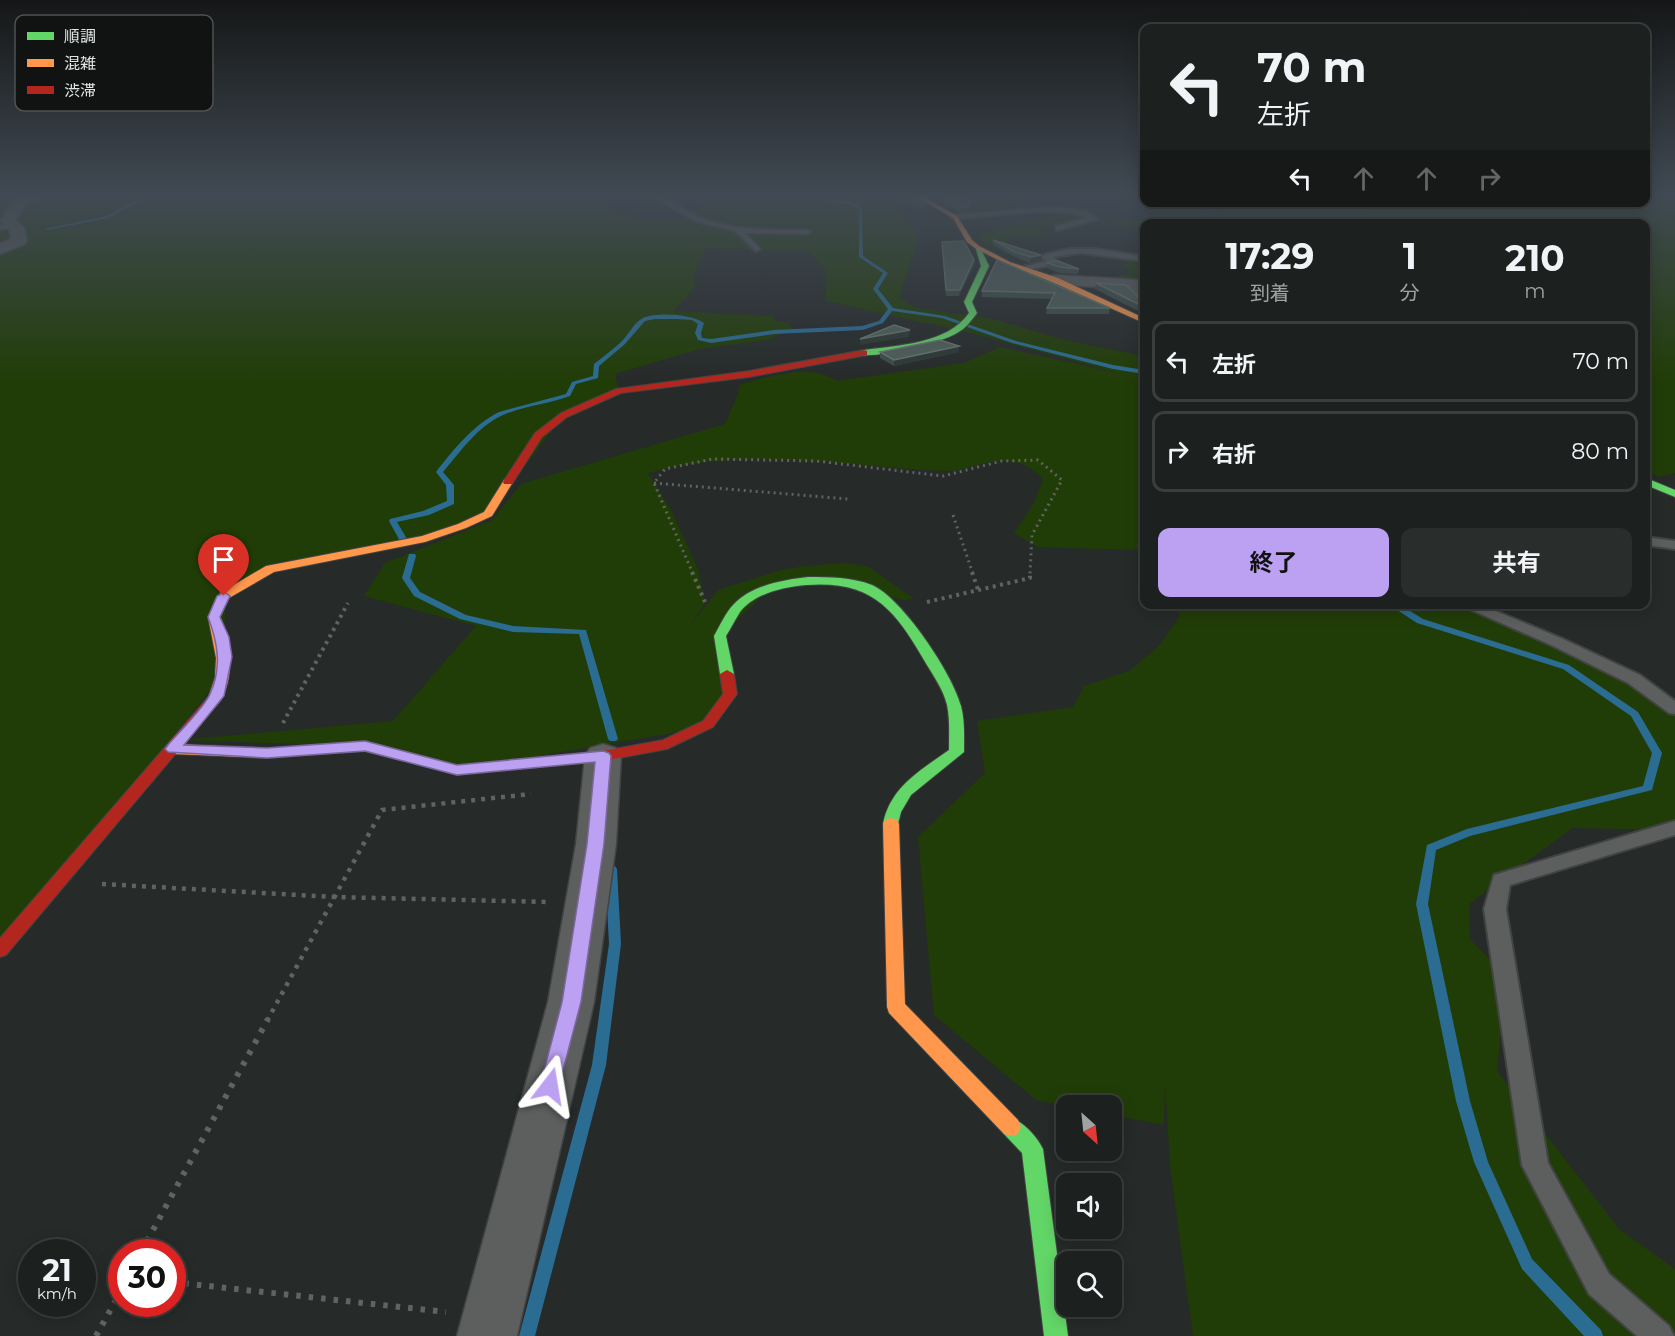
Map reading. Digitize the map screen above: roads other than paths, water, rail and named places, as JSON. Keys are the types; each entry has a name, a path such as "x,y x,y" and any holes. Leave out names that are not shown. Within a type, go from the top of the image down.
{"street":[{"path":"0,950 217,696 226,657 223,637 214,617 224,596 270,569 425,539 488,514 538,435 564,415 619,391 688,384 930,341 970,320 973,314 968,302 985,266 981,257"},
{"path":"999,257 1140,319"},
{"path":"1055,280 1134,284 1140,292"},
{"path":"1650,483 1675,494"},
{"path":"173,749 267,753 365,746 457,770 603,756 667,744 708,724 730,694 720,636 743,603 769,590 818,579 838,580 875,590 890,600 908,621 954,704 957,752 900,795 891,815 896,1007 1032,1149 1056,1336"},
{"path":"469,1324 571,1002 596,844 603,756"}],"lane":[{"path":"1022,268 1054,262 1047,257"},
{"path":"1650,542 1675,545"},
{"path":"1477,609 1557,642 1634,679 1675,709"},
{"path":"1659,1336 1599,1284 1535,1165 1495,909 1502,880 1675,828"}],"waterway":[{"path":"862,257 886,273 875,289 891,309"},
{"path":"403,539 393,521 426,513 451,502 450,485 439,472 479,428 501,414 568,395 574,383 596,377 596,365 623,343 643,320 655,317 693,319 701,323 698,333 700,339 711,341 774,332 863,328 881,322 891,309"},
{"path":"891,309 943,317 1014,342 1113,367 1140,371"},
{"path":"412,556 406,578 417,594 463,617 513,629 583,632 613,739"},
{"path":"1400,609 1420,621 1566,667 1635,714 1657,753 1648,788 1467,833 1431,848 1422,904 1463,1101 1481,1162 1527,1264 1595,1336"},
{"path":"527,1336 599,1065 615,944 611,869"}]}
